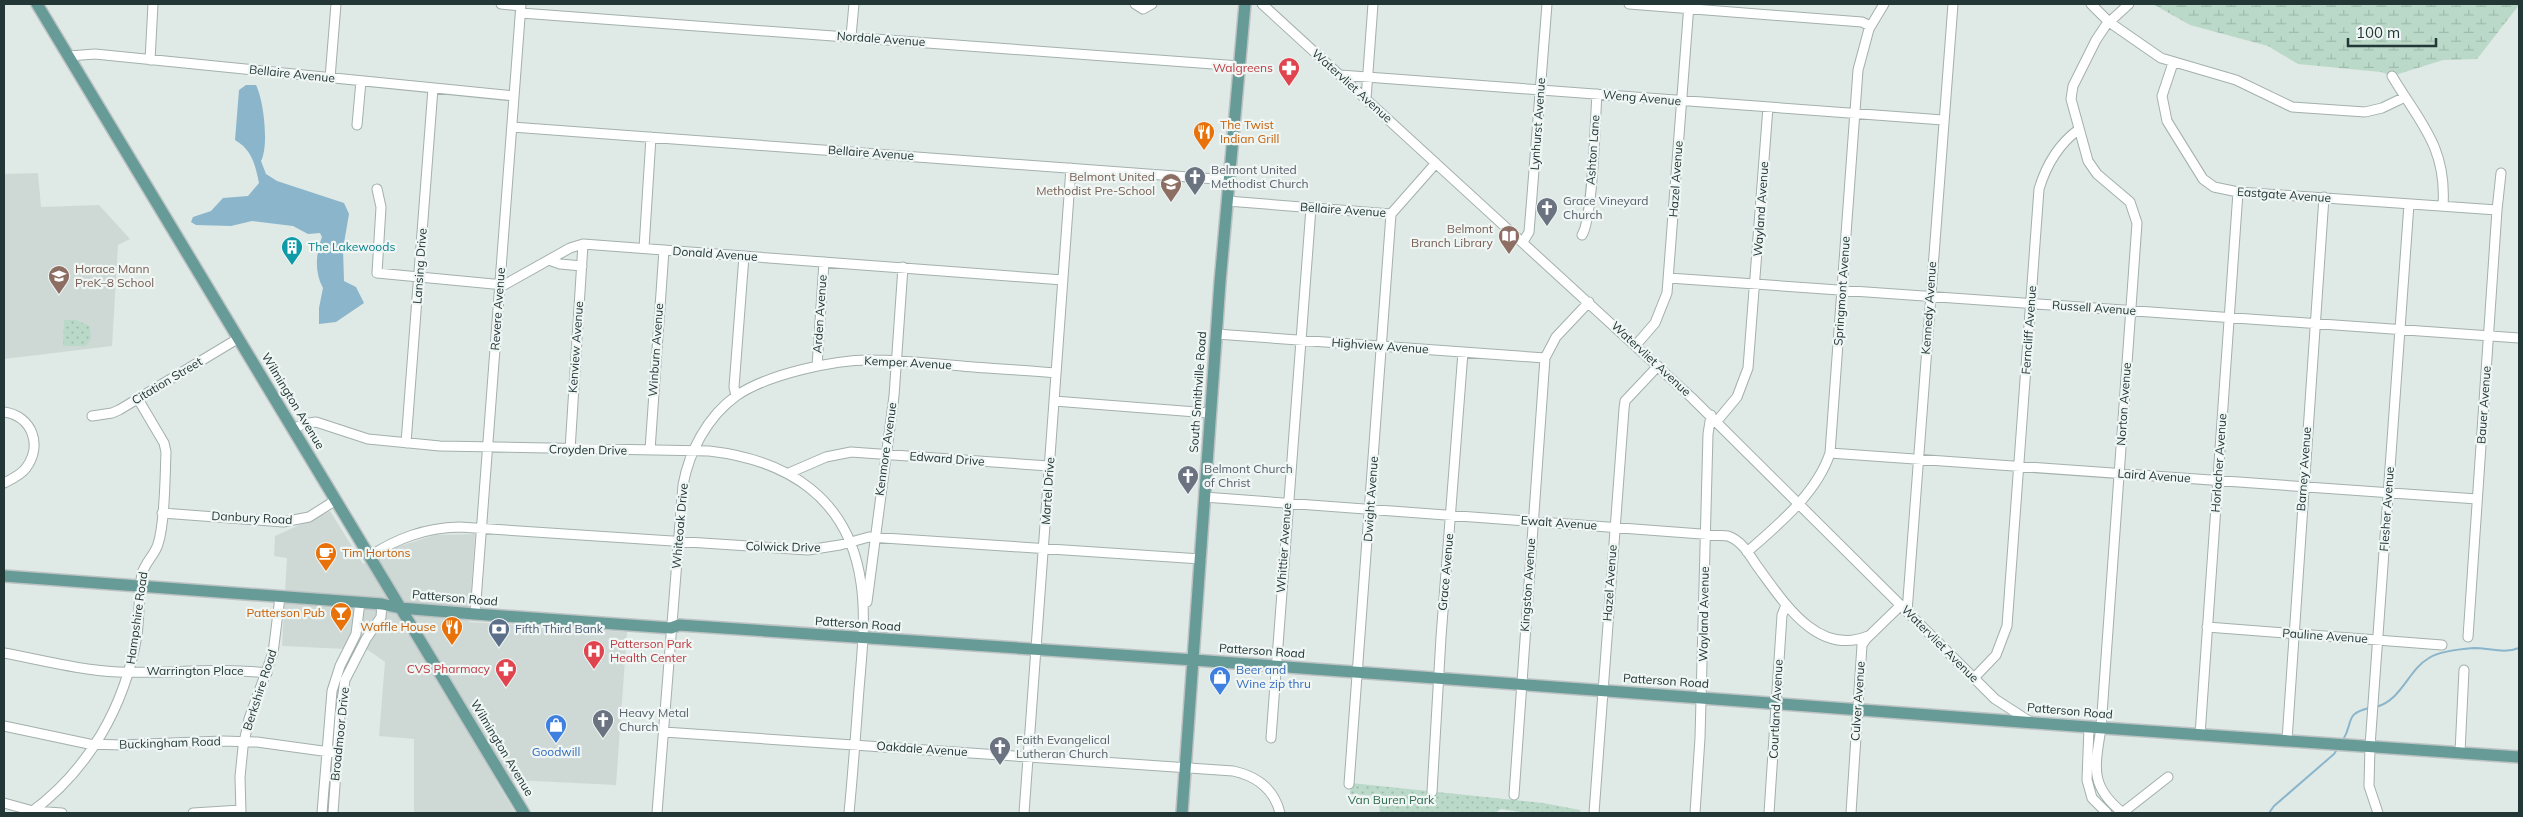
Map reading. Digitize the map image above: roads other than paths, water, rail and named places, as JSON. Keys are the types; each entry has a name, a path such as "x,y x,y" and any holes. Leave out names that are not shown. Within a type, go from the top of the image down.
{"main road":[{"name":"Wilmington Avenue","path":"37,4 240,338 524,813"},
{"name":"South Smithville Road","path":"1182,813 1216,334 1245,4"},
{"name":"Patterson Road","path":"4,576 360,602 400,608 475,614 670,628 679,625 863,634 1036,650 2519,757"}],"street":[{"path":"150,60 153,4"},
{"path":"330,78 336,4"},
{"name":"Nordale Avenue","path":"501,4 851,36 1240,66"},
{"path":"851,36 854,4"},
{"path":"1135,4 1143,9 1152,4"},
{"name":"Watervliet Avenue","path":"1265,4 1714,418 2003,706 2032,722"},
{"path":"1366,99 1373,4"},
{"name":"Lynhurst Avenue","path":"1523,242 1528,232 1531,208 1547,4"},
{"path":"1629,4 1689,6 1862,22 1870,26"},
{"name":"Springmont Avenue","path":"1747,552 1815,483 1830,453 1860,55 1870,26 1884,4"},
{"name":"Kennedy Avenue","path":"1904,608 1918,459 1953,4"},
{"path":"2091,4 2109,22 2147,50 2173,63 2236,80 2284,104 2304,109 2365,112 2382,108 2405,97"},
{"path":"2078,130 2071,99 2073,86 2096,40 2109,22 2129,4"},
{"name":"Hazel Avenue","path":"1636,345 1652,328 1661,312 1669,278 1689,6"},
{"name":"Revere Avenue","path":"475,614 521,7"},
{"name":"Bellaire Avenue","path":"69,56 80,53 514,96"},
{"name":"Eastgate Avenue","path":"2173,63 2162,96 2167,121 2203,179 2214,187 2238,192 2497,210"},
{"name":"Weng Avenue","path":"1340,75 1943,120"},
{"path":"2392,76 2428,131 2438,153 2444,181 2443,206"},
{"path":"358,125 361,81"},
{"name":"Lansing Drive","path":"406,443 433,88"},
{"name":"Ashton Lane","path":"1582,235 1586,229 1597,94"},
{"name":"Wayland Avenue","path":"1695,813 1706,534 1714,418 1737,398 1745,382 1750,354 1768,107"},
{"name":"Bellaire Avenue","path":"512,127 1229,180"},
{"name":"Ferncliff Avenue","path":"1974,678 1996,655 2007,626 2039,189 2047,167 2078,130"},
{"name":"Norton Avenue","path":"2078,130 2091,168 2130,202 2136,215 2102,728 2096,766 2097,780 2101,790 2122,813"},
{"path":"644,248 651,137"},
{"name":"Bellaire Avenue","path":"1227,201 1391,214 1436,163"},
{"name":"Martel Drive","path":"1024,813 1071,168"},
{"name":"Bauer Avenue","path":"2468,637 2497,210 2502,173"},
{"name":"Donald Avenue","path":"377,189 381,207 377,272 504,285 570,248 583,244 1063,280"},
{"name":"Horlacher Avenue","path":"2200,735 2238,192"},
{"name":"Barney Avenue","path":"2287,740 2324,197"},
{"name":"Flesher Avenue","path":"2378,813 2369,786 2370,746 2409,204"},
{"name":"Whittier Avenue","path":"1271,738 1311,208"},
{"name":"Dwight Avenue","path":"1350,784 1391,214"},
{"name":"Kenview Avenue","path":"570,450 583,244"},
{"name":"Winburn Avenue","path":"650,450 664,250"},
{"path":"736,396 734,387 744,256"},
{"path":"549,260 560,264 582,266"},
{"name":"Arden Avenue","path":"817,366 824,262"},
{"name":"Kenmore Avenue","path":"849,813 863,634 897,361 903,267"},
{"name":"Russell Avenue","path":"1669,278 2519,338"},
{"name":"Kingston Avenue","path":"1514,795 1544,358 1556,338 1589,302"},
{"name":"Highview Avenue","path":"1216,334 1544,358"},
{"name":"Citation Street","path":"92,416 112,413 240,338"},
{"name":"Grace Avenue","path":"1432,792 1463,352"},
{"name":"Kemper Avenue","path":"736,396 774,379 817,366 854,361 897,361 1056,373"},
{"name":"Hazel Avenue","path":"1594,813 1625,401 1658,366"},
{"name":"Whiteoak Drive","path":"657,813 670,628 683,485 692,451 710,423 736,396"},
{"name":"Hampshire Road","path":"32,812 72,775 96,744 115,709 129,672 137,632 144,567 159,542 166,447 138,399"},
{"path":"1054,401 1210,413"},
{"path":"4,412 16,414 28,422 33,438 30,462 23,472 5,479"},
{"name":"Croyden Drive","path":"294,429 303,424 316,422 356,436 406,443 488,448 692,451 745,457 790,473 809,486 834,512 850,541"},
{"name":"Edward Drive","path":"790,473 838,454 857,452 1049,466"},
{"name":"Laird Avenue","path":"1830,453 2477,499"},
{"name":"Ewalt Avenue","path":"1204,497 1706,534 1733,538 1747,552 1786,605 1824,637 1850,641 1868,636"},
{"name":"Danbury Road","path":"162,513 283,522 308,517 336,500"},
{"name":"Colwick Drive","path":"370,556 397,540 428,530 482,528 808,550 874,537 1201,559"},
{"name":"Kenmore Avenue","path":"850,541 861,581 863,634"},
{"name":"Berkshire Road","path":"241,811 240,777 244,742 249,719 268,673 275,644 280,597"},
{"name":"Broadmoor Drive","path":"322,813 332,691 337,671 356,634 360,602"},
{"name":"Broadmoor Drive","path":"333,813 345,680 363,644 381,617 382,604"},
{"name":"Courtland Avenue","path":"1769,813 1782,615 1786,605"},
{"path":"1868,636 1904,608"},
{"name":"Pauline Avenue","path":"2208,627 2442,644"},
{"name":"Culver Avenue","path":"1851,813 1862,648 1868,636"},
{"name":"Warrington Place","path":"4,653 79,668 129,672 214,669 268,673"},
{"path":"2460,752 2464,670"},
{"name":"Buckingham Road","path":"4,726 72,742 96,744 244,742 337,753"},
{"path":"2089,727 2087,780 2092,798 2107,813"},
{"name":"Oakdale Avenue","path":"664,732 1233,771 1251,776 1271,793 1280,813"},
{"path":"2122,813 2168,776"},
{"path":"4,802 32,812 62,813"},
{"path":"192,813 241,811"}],"water":[{"path":"246,85 256,85 259,92 265,135 265,145 261,161 266,174 277,181 344,203 349,214 343,249 344,281 356,287 364,303 336,322 319,324 319,308 323,288 317,269 318,249 322,237 320,233 308,234 293,226 252,221 231,226 196,225 191,222 193,217 211,211 223,198 248,196 259,183 249,153 235,140 239,90"}],"waterway":[{"path":"2376,707 2385,703 2399,692 2422,663 2433,656 2469,648 2502,651 2519,648"},
{"path":"2343,740 2353,716 2361,710 2369,708"},
{"path":"2269,813 2274,806 2334,754 2338,748"}],"place":[{"name":"Walgreens","path":"1289,87"},
{"name":"The Twist Indian Grill","path":"1204,151"},
{"name":"Belmont United Methodist Church","path":"1195,196"},
{"name":"Belmont United Methodist Pre-School","path":"1171,203"},
{"name":"Grace Vineyard Church","path":"1547,227"},
{"name":"Belmont Branch Library","path":"1509,255"},
{"name":"The Lakewoods","path":"292,266"},
{"name":"Horace Mann PreK–8 School","path":"59,295"},
{"name":"Belmont Church of Christ","path":"1188,495"},
{"name":"Tim Hortons","path":"326,572"},
{"name":"Patterson Pub","path":"341,632"},
{"name":"Waffle House","path":"452,646"},
{"name":"Fifth Third Bank","path":"499,648"},
{"name":"Patterson Park Health Center","path":"594,670"},
{"name":"CVS Pharmacy","path":"506,688"},
{"name":"Beer and Wine zip thru","path":"1220,696"},
{"name":"Heavy Metal Church","path":"603,739"},
{"name":"Goodwill","path":"556,744"},
{"name":"Faith Evangelical Lutheran Church","path":"1000,766"}],"park label":[{"name":"Van Buren Park","path":"1391,800"}]}
